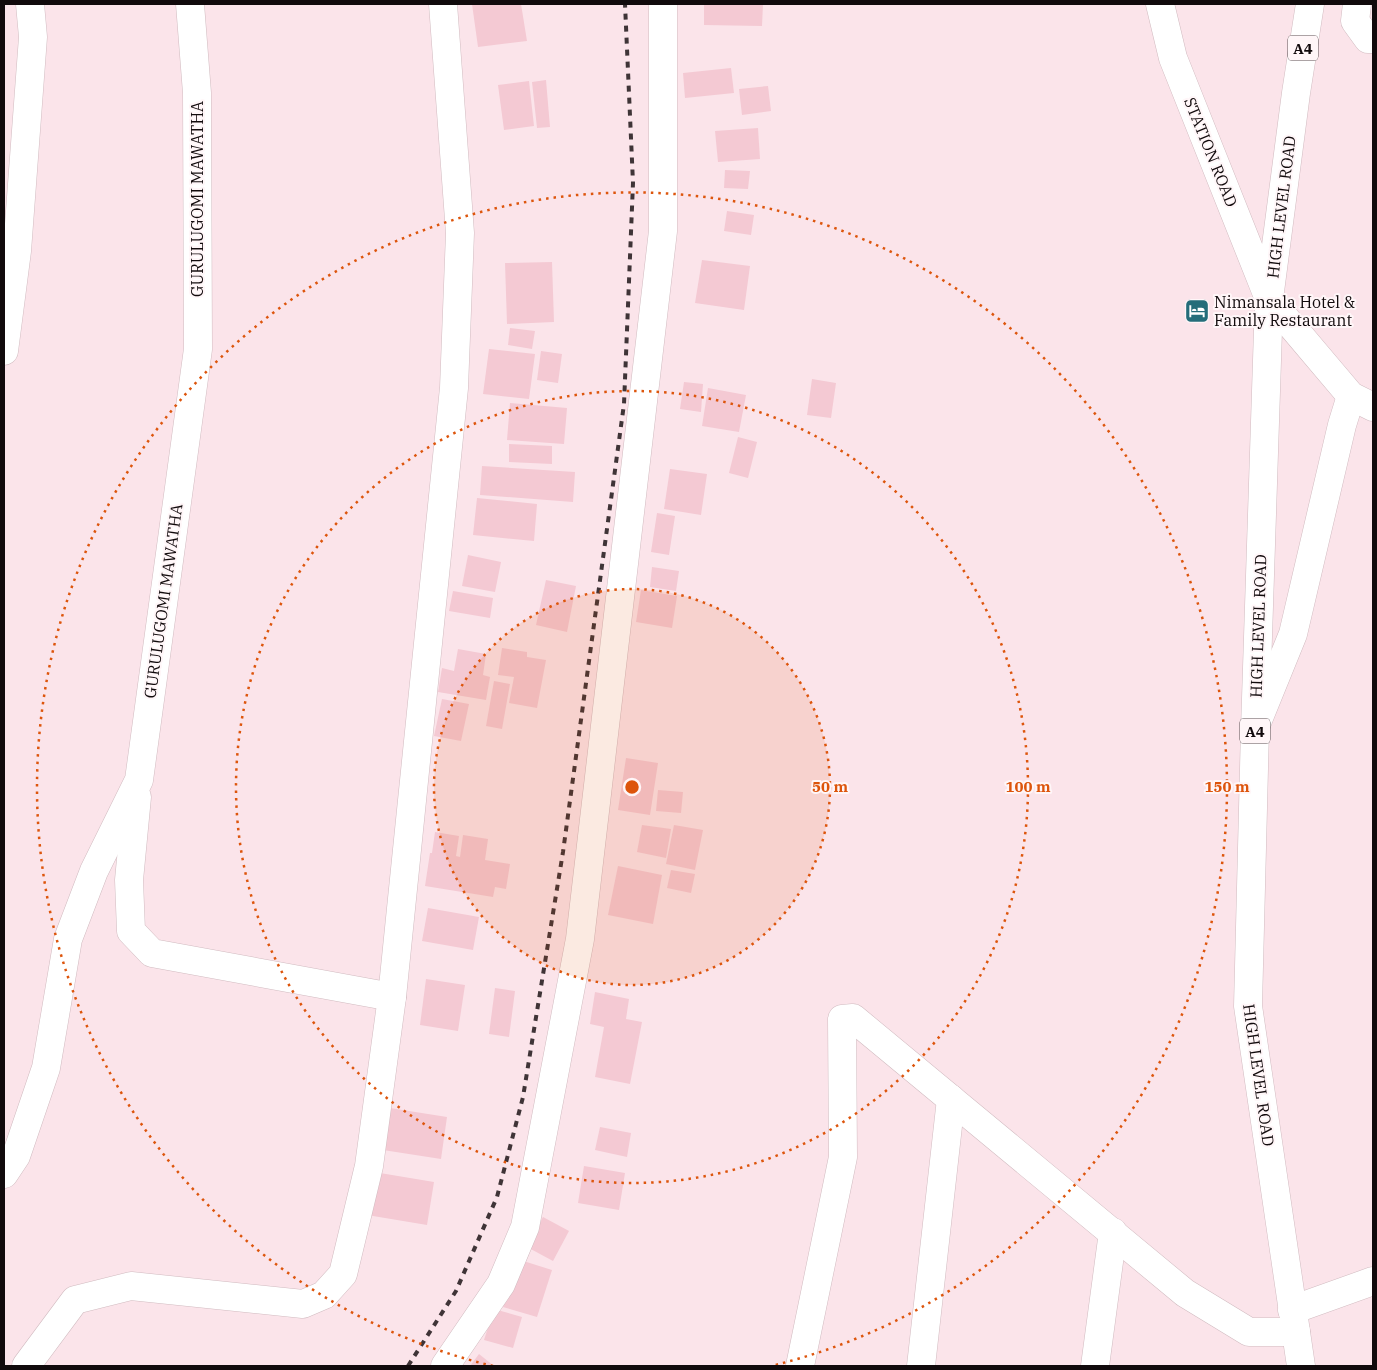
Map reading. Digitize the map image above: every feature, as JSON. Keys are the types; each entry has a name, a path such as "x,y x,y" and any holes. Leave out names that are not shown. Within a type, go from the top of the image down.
{"main road":[{"path":"4,351 17,251 32,56 33,37 30,4"},
{"name":"GURULUGOMI MAWATHA","path":"4,1174 16,1156 46,1068 68,939 94,871 139,780 198,349 197,93 190,4"},
{"path":"26,1366 75,1300 131,1286 302,1304 324,1296 343,1274 370,1166 392,997 454,388 460,233 443,4"},
{"path":"445,1366 501,1284 525,1227 580,939 663,231 663,4"},
{"name":"STATION ROAD","path":"1160,4 1173,58 1269,298"},
{"name":"HIGH LEVEL ROAD","path":"1294,4 1296,93"},
{"name":"HIGH LEVEL ROAD","path":"1301,1366 1248,1006 1269,298 1296,93 1310,4"},
{"path":"1357,4 1355,21 1368,39 1373,39"},
{"path":"1255,729 1293,634 1342,425 1362,401 1269,298"},
{"path":"139,780 129,880 131,931 152,953 392,997"},
{"path":"800,1366 843,1158 842,1019 853,1018 1185,1293 1249,1332 1294,1321 1373,1281"},
{"path":"921,1366 952,1099"},
{"path":"1095,1366 1113,1232"}],"building":[{"path":"472,4 521,4 527,41 478,47"},
{"path":"704,4 763,4 762,26 704,25"},
{"path":"731,68 734,93 685,98 683,73"},
{"path":"546,80 550,127 537,128 532,82"},
{"path":"529,81 534,126 504,130 498,85"},
{"path":"768,86 771,111 742,115 739,89"},
{"path":"758,128 760,159 718,162 715,131"},
{"path":"725,170 750,171 748,189 724,188"},
{"path":"727,211 754,215 751,235 724,231"},
{"path":"702,260 750,266 744,310 695,303"},
{"path":"552,262 554,322 507,324 505,263"},
{"path":"510,328 535,331 532,349 508,345"},
{"path":"489,349 535,354 529,399 483,394"},
{"path":"541,351 562,354 558,383 537,380"},
{"path":"812,379 836,383 831,418 807,415"},
{"path":"684,382 703,384 701,412 680,409"},
{"path":"708,388 746,395 739,432 702,426"},
{"path":"510,403 567,408 564,444 507,440"},
{"path":"738,437 757,442 748,478 729,473"},
{"path":"509,444 552,446 552,464 509,462"},
{"path":"482,466 575,472 573,502 480,495"},
{"path":"670,469 707,474 701,515 664,509"},
{"path":"477,498 537,504 534,541 473,535"},
{"path":"657,513 675,516 669,555 651,552"},
{"path":"468,555 501,562 495,592 462,586"},
{"path":"652,567 679,571 676,591 650,587"},
{"path":"546,580 576,586 567,632 536,625"},
{"path":"641,590 677,596 672,628 636,622"},
{"path":"453,591 493,598 490,618 449,611"},
{"path":"502,648 527,652 527,657 546,660 537,708 509,703 514,677 498,675"},
{"path":"458,649 486,654 483,675 490,677 486,700 438,692 442,668 454,671"},
{"path":"494,681 510,684 502,729 486,726"},
{"path":"442,699 469,704 461,741 434,736"},
{"path":"626,758 658,763 650,815 618,810"},
{"path":"658,790 683,792 681,813 656,811"},
{"path":"642,825 671,829 666,858 637,852"},
{"path":"674,825 703,830 695,870 666,864"},
{"path":"435,832 459,836 456,856 460,857 463,835 488,839 485,860 510,864 506,889 495,887 493,897 425,886"},
{"path":"618,866 662,875 653,924 608,915"},
{"path":"671,870 695,874 691,893 667,888"},
{"path":"428,908 479,917 473,950 422,941"},
{"path":"426,979 465,985 458,1031 420,1025"},
{"path":"495,988 515,991 509,1037 489,1034"},
{"path":"595,992 629,999 626,1019 642,1022 630,1084 595,1077 604,1027 590,1024"},
{"path":"390,1108 447,1117 441,1159 383,1150"},
{"path":"600,1127 631,1133 627,1157 595,1150"},
{"path":"584,1166 625,1173 619,1210 578,1203"},
{"path":"374,1172 434,1182 427,1225 367,1215"},
{"path":"543,1217 569,1231 553,1261 527,1247"},
{"path":"517,1259 552,1270 537,1317 503,1307"},
{"path":"494,1309 522,1317 513,1348 484,1340"},
{"path":"479,1354 494,1366 470,1366"}],"railway":[{"path":"408,1366 456,1291 497,1197 523,1097 563,852 624,404 633,183 625,4"}],"place":[{"name":"Nimansala Hotel & Family Restaurant","path":"1197,311"}]}
